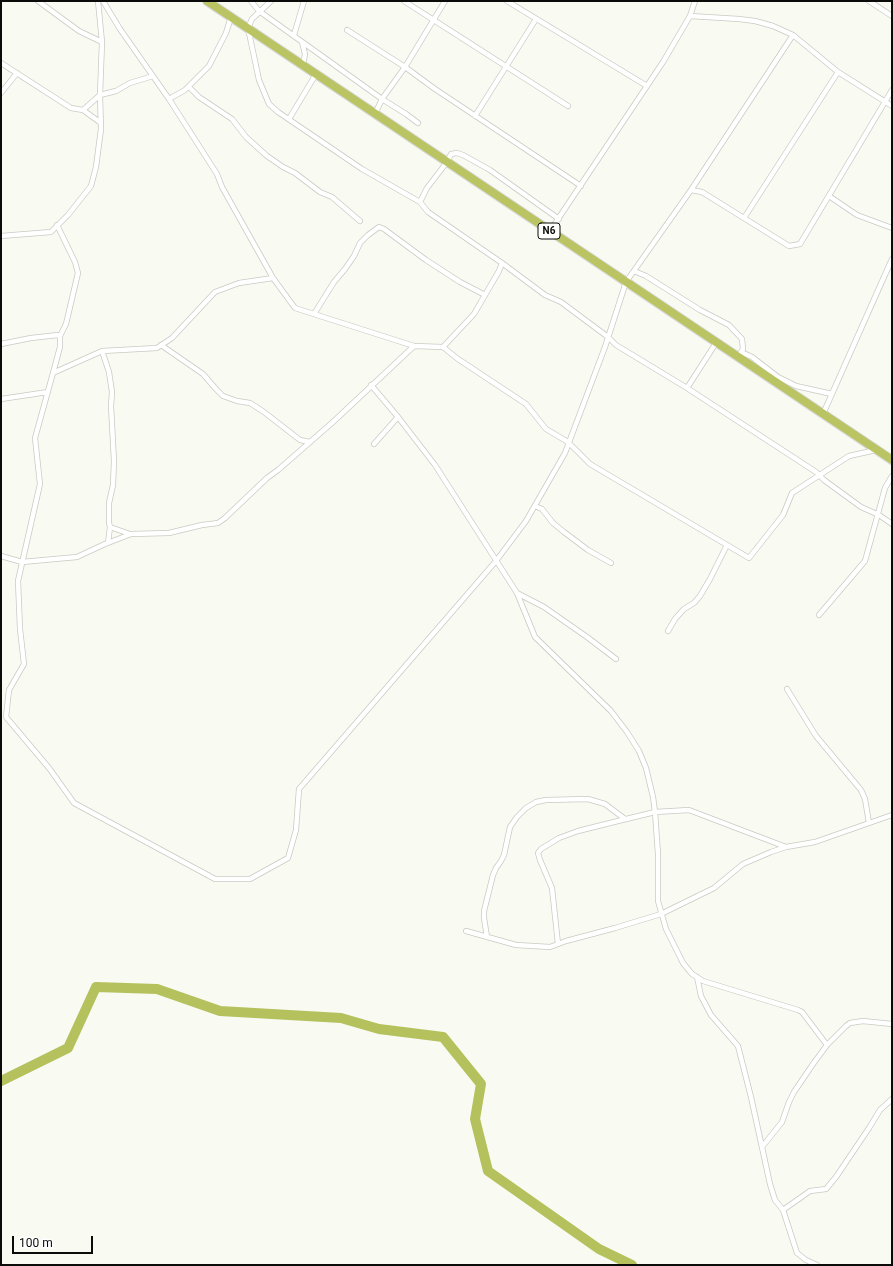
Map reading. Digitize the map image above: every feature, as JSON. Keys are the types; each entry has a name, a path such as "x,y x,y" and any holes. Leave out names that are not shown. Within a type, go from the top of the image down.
{"highway":[{"name":"N6","path":"207,1 716,342 739,355 892,460"}],"street":[{"path":"38,1 79,31 102,42"},
{"path":"1,236 51,232 68,215 92,186 96,168 101,123 100,95 102,42 98,1"},
{"path":"102,1 169,99 217,174 222,187 273,278 295,308 414,346 443,347 458,359 526,404 546,429 568,442 590,464 749,558 783,514 792,493 849,456 876,450"},
{"path":"251,1 259,11 382,100 418,123"},
{"path":"270,1 252,19 248,28 259,80 264,95 269,104 278,112 362,169 420,202 428,212 502,263 545,295 560,302 608,337 616,345 687,388 819,476 861,507 879,515 892,524"},
{"path":"294,35 304,1"},
{"path":"404,1 568,106"},
{"path":"375,114 382,100 405,67 445,1"},
{"path":"507,1 647,86"},
{"path":"550,231 663,62 690,16 695,1"},
{"path":"869,1 892,16"},
{"path":"690,16 755,21 773,26 793,36 838,72 892,106"},
{"path":"169,99 189,87 209,66 226,33 230,17"},
{"path":"475,116 536,19"},
{"path":"347,30 405,67 475,116 581,186"},
{"path":"57,225 75,262 78,273 66,324 60,336 60,346 35,438 40,484 18,581 20,630 24,664 9,690 6,717 49,768 74,803 215,880 250,879 288,858 296,830 299,789 496,561 526,521 565,453 608,337 626,282 691,190 793,36"},
{"path":"302,42 305,54 303,66"},
{"path":"1,63 71,108 83,110 101,123"},
{"path":"744,218 838,72"},
{"path":"1,93 17,73"},
{"path":"289,119 316,74"},
{"path":"83,110 100,95 116,91 130,83 153,76"},
{"path":"189,87 199,96 232,119 246,137 267,156 295,173 320,192 332,197 360,221"},
{"path":"691,190 702,192 789,246 800,244 892,90"},
{"path":"420,202 427,188 447,162 451,154 457,153 490,170 559,219"},
{"path":"829,196 857,215 892,228"},
{"path":"314,314 334,282 354,256 360,243 379,227 460,282 485,295"},
{"path":"823,414 892,259"},
{"path":"443,347 474,314 499,271 502,263"},
{"path":"634,271 646,276 700,310 729,326 742,339 743,349 739,355 752,357 778,377 796,386 832,394"},
{"path":"53,373 102,351 157,348 172,338 215,292 240,283 273,278"},
{"path":"1,344 31,338 60,336"},
{"path":"687,388 716,342"},
{"path":"161,345 203,374 223,396 237,401 250,403 300,440 310,442"},
{"path":"1,556 22,562 77,557 108,542 131,534 169,533 202,525 218,523 226,518 267,478 310,442 414,346"},
{"path":"102,351 109,372 112,392 111,406 114,461 113,485 109,503 110,527 108,542"},
{"path":"371,385 435,465 517,593 535,636 611,711 639,751 646,768 655,812 658,854 658,901 666,929 683,963 692,974 715,985 802,1012 827,1044"},
{"path":"1,399 48,392"},
{"path":"374,444 398,417"},
{"path":"818,615 865,561 886,488 892,476"},
{"path":"535,506 542,509 553,523 564,532 588,550 611,563"},
{"path":"110,527 131,534"},
{"path":"668,631 675,618 700,596 727,544"},
{"path":"517,593 544,607 616,659"},
{"path":"787,689 816,736 861,790 865,799 869,823"},
{"path":"487,937 484,911 493,875 504,855 510,827 526,808 536,802 546,800 588,799 605,804 625,819"},
{"path":"558,944 552,888 538,853 541,849 559,838 578,831 655,812 689,810 786,847"},
{"path":"466,931 516,945 550,947 661,914 714,888 743,864 765,854 786,847 815,842 892,816"},
{"path":"697,977 701,996 711,1014 738,1046 770,1184 775,1200 783,1210 797,1253 806,1260 817,1265"},
{"path":"762,1147 782,1122 794,1092 827,1044 850,1023 863,1021 892,1024"},
{"path":"783,1210 810,1191 826,1189 840,1171 880,1110 892,1099"}],"waterway":[{"path":"1,1081 68,1048 96,987 157,989 220,1011 341,1018 379,1029 443,1037 481,1084 475,1119 488,1171 599,1249 632,1265"}]}
